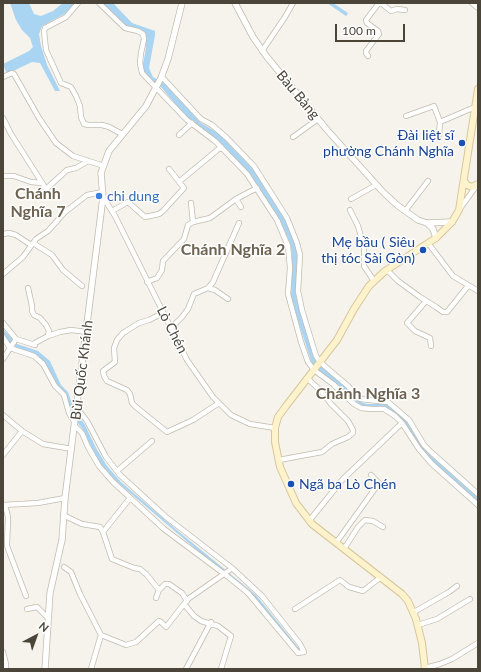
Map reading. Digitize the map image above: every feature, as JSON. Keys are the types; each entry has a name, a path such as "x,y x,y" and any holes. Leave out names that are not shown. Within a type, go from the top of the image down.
{"main road":[{"path":"425,668 418,625 414,612 402,594 309,521 296,503 285,479 279,460 275,442 275,428 278,417 337,340 365,292 374,281 387,270 436,238 452,222 460,210 478,89"},
{"path":"464,181 467,185 472,187 478,184"}],"street":[{"path":"78,3 66,17 45,28 46,50 61,83 71,87 76,96 84,124 102,125 122,134"},
{"path":"99,3 125,28 138,31 143,34 144,39 140,68 142,73 192,123 221,147 247,174 277,220 288,246 290,271 288,294 308,362 314,370 333,384 354,404 361,408 384,409 395,416 402,423 419,449 432,464 478,505"},
{"path":"182,3 162,77 201,119 212,125 254,166 287,218 298,243 300,255 298,291 302,310 316,356 320,362 348,386 360,399 384,401 389,403 409,420 424,445 478,494"},
{"name":"Bàu Bàng","path":"236,3 262,50 318,119 376,185 405,211 418,220 427,223"},
{"path":"262,50 293,3"},
{"path":"368,56 366,50 379,32 367,23 366,20 380,3 391,11 401,8 405,10"},
{"path":"472,3 478,8"},
{"path":"3,77 13,73 39,118 56,143 73,156 104,166"},
{"name":"Bùi Quốc Khánh","path":"45,669 47,617 50,593 62,540 65,498 103,194 101,173 109,151 146,106 162,77"},
{"path":"406,116 434,106 440,122 439,135"},
{"path":"440,122 475,107"},
{"path":"3,118 11,134 46,189 67,170 76,168 88,161"},
{"path":"293,137 318,119"},
{"path":"179,135 192,123"},
{"path":"180,181 221,147"},
{"path":"112,211 128,202 145,217 159,214 183,190 183,186 180,181 169,169"},
{"path":"3,176 14,176 31,182 42,183"},
{"path":"405,211 428,181"},
{"path":"460,210 478,184"},
{"path":"351,199 376,185"},
{"path":"147,282 157,278 162,270 163,261 184,239 188,225 193,222 210,218 236,198 257,188"},
{"path":"3,274 23,257 32,244 48,231 65,212 82,198 87,195 103,194"},
{"name":"Lò Chén","path":"103,194 187,360 213,397 231,415 250,424 275,428"},
{"path":"236,198 241,207"},
{"path":"191,203 193,222"},
{"path":"350,210 358,226 364,247 364,266 374,281"},
{"path":"427,223 452,222"},
{"path":"171,328 188,309 194,294 208,288 213,282 239,223"},
{"path":"427,223 433,229 436,238"},
{"path":"3,234 9,233 16,235 52,255 63,270 82,286"},
{"path":"428,243 453,276 478,291"},
{"path":"387,270 398,281 426,301 445,312 468,286"},
{"path":"290,271 300,271"},
{"path":"28,288 32,311 34,315 40,318 46,325 49,331 48,336"},
{"path":"208,288 215,290 228,300"},
{"path":"426,301 407,323 415,330 430,338 431,346"},
{"path":"163,313 140,323 123,333 117,340 114,348 115,362 103,371 107,381 127,390 130,394 132,403 167,432 193,420 219,403"},
{"path":"3,323 16,340 35,345 35,343 48,336 71,330 86,332"},
{"path":"3,337 10,348 34,356 43,364 55,386 64,395 69,413 75,425 82,433 99,466 113,482 164,529 248,594 298,653 304,652 300,644 262,596 232,568 166,517 120,475 106,457 87,420 77,409"},
{"path":"3,359 16,340"},
{"path":"279,460 322,452 332,444 348,437 353,433 348,421 307,378"},
{"path":"384,409 389,403"},
{"path":"3,415 22,431 43,444 72,449"},
{"path":"309,521 322,507 325,500 343,479 402,423"},
{"path":"3,455 22,431"},
{"path":"117,471 152,441"},
{"path":"336,543 379,482 371,475"},
{"path":"26,596 7,546 8,517 4,505 38,503 65,498"},
{"path":"103,532 130,498"},
{"path":"63,515 82,524 100,527 112,559 140,569 159,590"},
{"path":"344,549 354,531 365,520 373,521 383,527"},
{"path":"64,566 71,572 80,594 101,635 126,645 131,644 143,636 159,621 166,627 186,602 231,569"},
{"path":"295,609 340,580 349,587 363,591 381,576"},
{"path":"156,598 159,590 165,584 169,584 181,592 186,602 198,618 223,629 231,636 221,669"},
{"path":"414,612 457,586"},
{"path":"418,625 437,620 470,599"},
{"path":"27,609 37,607 47,617"},
{"path":"186,669 210,623"},
{"path":"91,669 101,635"},
{"path":"425,668 452,659 478,643"},
{"path":"3,652 6,669"}],"water":[{"path":"10,3 29,3 34,14 41,16 53,11 63,3 76,3 66,13 42,26 39,34 47,65 60,91 55,91 40,63 32,62 7,74 3,64 29,51 33,47 30,38 22,30 16,20"},
{"path":"101,3 113,3 132,23 155,31 149,68 153,77 165,84 201,123 218,133 253,169 285,219 298,246 299,266 297,297 316,359 363,403 386,404 393,407 410,425 428,453 478,498 478,503 425,455 401,420 390,410 385,408 361,406 312,364 291,299 292,254 290,243 282,225 247,171 189,120 161,87 146,77 142,70 146,48 144,33 129,28 121,23"},
{"path":"327,3 333,3 348,13 347,15 346,16"},
{"path":"3,329 17,344 38,351 50,361 61,385 68,392 73,407 85,425 96,448 107,466 121,482 256,595 301,651 299,651 257,601 116,481 98,461 82,428 71,416 68,405 46,364 37,355 15,348 3,336"}],"place":[{"name":"Đài liệt sĩ phường Chánh Nghĩa","path":"462,143"},
{"name":"chi dung","path":"99,196"},
{"name":"Mẹ bầu ( Siêu thị tóc Sài Gòn)","path":"423,250"},
{"name":"Ngã ba Lò Chén","path":"291,484"}],"district":[{"name":"Chánh Nghĩa 7","path":"38,203"},
{"name":"Chánh Nghĩa 2","path":"233,250"},
{"name":"Chánh Nghĩa 3","path":"368,394"}]}
